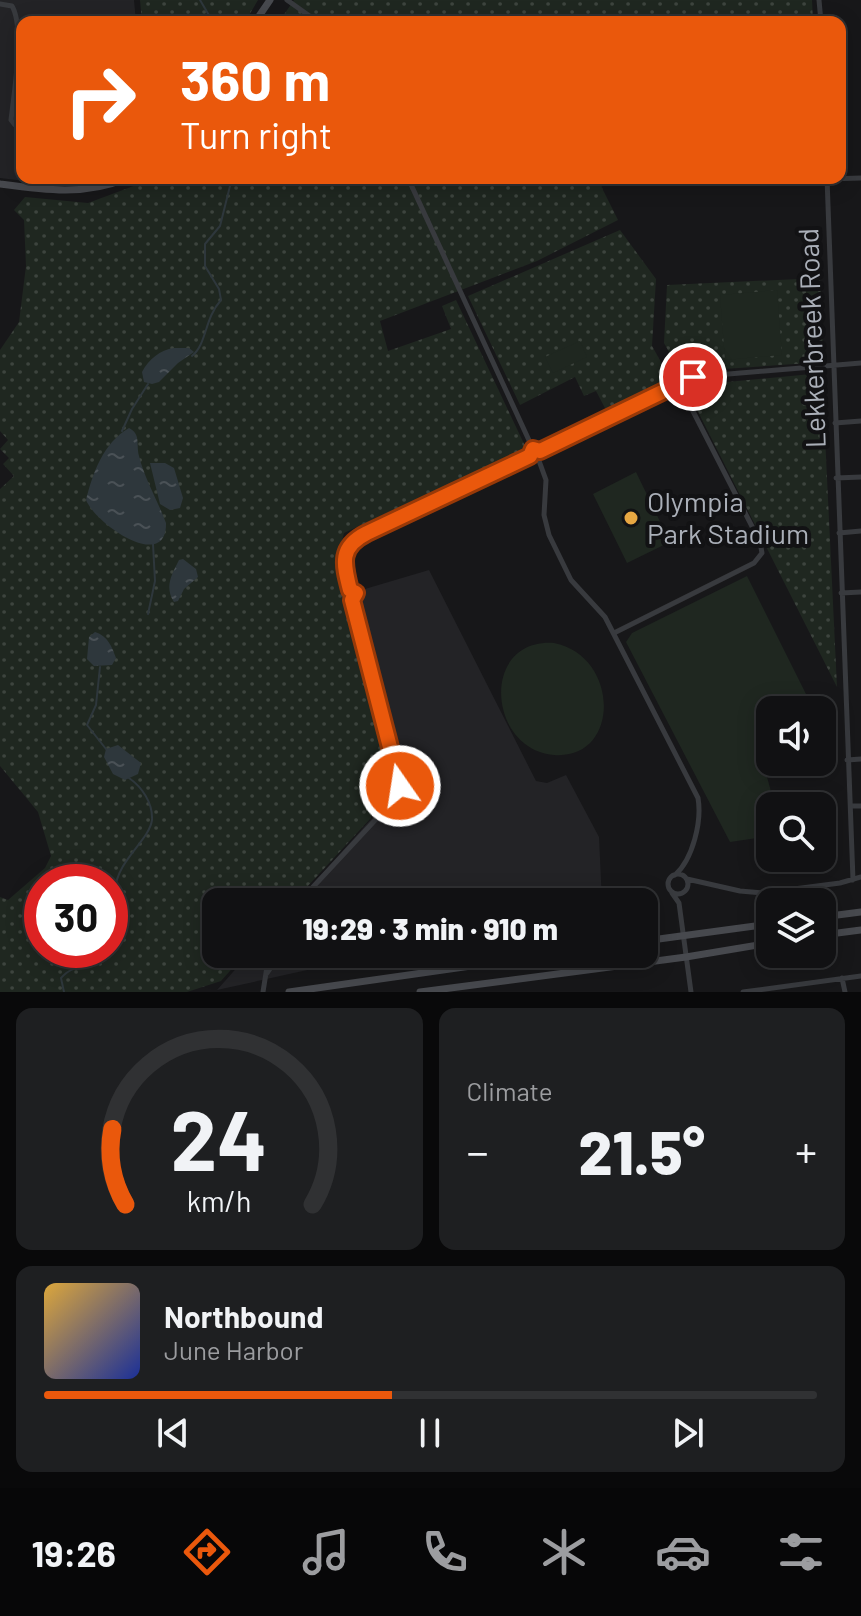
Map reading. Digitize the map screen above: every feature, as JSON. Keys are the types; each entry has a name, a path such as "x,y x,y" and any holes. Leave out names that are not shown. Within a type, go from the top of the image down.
{"main road":[{"path":"2,185 84,190 106,184"},
{"path":"836,915 861,912"},
{"path":"658,939 756,926"},
{"path":"836,933 861,930"},
{"path":"420,992 756,945"},
{"path":"289,992 457,968"}],"street":[{"path":"287,0 310,16"},
{"path":"0,4 12,6 16,16"},
{"path":"16,75 11,120 16,124"},
{"path":"411,184 537,453 546,480 544,515 549,535 567,573 600,610 614,633 698,798 699,819 685,862 668,884 679,903 691,992"},
{"name":"Lekkerbreek Road","path":"827,184 853,880"},
{"path":"312,888 392,802 400,786 352,600 356,593 350,590 344,564 354,540 678,382 702,375 861,363"},
{"path":"614,633 754,563 762,553 760,542 678,382"},
{"path":"835,423 861,421"},
{"path":"836,478 861,477"},
{"path":"839,533 861,531"},
{"path":"841,593 861,592"},
{"path":"847,760 861,759"},
{"path":"852,806 861,806"},
{"path":"679,903 684,892 685,862"},
{"path":"675,875 699,883 763,893 861,877"},
{"path":"672,893 684,892 699,883"},
{"path":"263,992 267,968"},
{"path":"266,974 270,968"},
{"path":"743,992 861,976"},
{"path":"842,978 845,992"}],"shaded area":[{"path":"0,0 134,0 135,16 16,16 16,180 0,178"},
{"path":"140,0 258,0 249,16 141,16"},
{"path":"294,0 812,0 813,16 283,16"},
{"path":"139,184 601,184 618,220 537,261 380,321 388,351 451,329 442,306 456,300 526,448 344,533 337,561 390,759 371,818 306,888 202,888 202,968 233,968 221,981 187,992 0,992 0,897 8,900 24,886 24,968 128,968 128,864 47,864 51,856 38,812 0,766 0,489 14,476 3,464 9,458 0,449 8,440 0,431 0,350 19,322 26,266 24,220 14,210 25,197 88,203"},
{"path":"620,230 656,279 652,346 670,378 606,410 596,391 584,396 575,377 520,405 468,296"},
{"path":"820,278 824,362 680,372 664,343 667,285"},
{"path":"777,290 782,355 725,360 720,295"},
{"path":"580,341 587,357 553,373 545,357"},
{"path":"822,373 837,687 685,386"},
{"name":"Olympia Park Stadium","path":"636,472 670,542 627,563 593,494"},
{"path":"429,570 536,781 547,783 566,775 599,837 601,888 310,888 372,818 391,760 348,594"},
{"path":"747,576 807,696 756,696 756,776 775,776 767,777 771,792 756,792 756,838 730,842 626,642 632,633"},
{"path":"554,643 576,652 591,667 601,685 604,706 601,725 592,741 576,752 554,755 532,748 515,734 505,716 501,695 504,675 513,658 530,646"},
{"path":"237,968 317,968 217,990"}],"water":[{"path":"174,348 189,348 194,352 159,382 144,382 142,372 148,363 160,353"},
{"path":"129,428 137,436 142,465 166,523 163,537 155,544 130,540 116,532 86,500 106,450"},
{"path":"150,463 165,463 174,468 183,498 180,508 170,510 160,504"},
{"path":"183,559 196,569 198,577 174,602 170,581 179,560"},
{"path":"95,632 111,646 116,658 112,665 94,666 87,659 89,637"},
{"path":"118,745 141,763 138,774 125,780 113,774 104,757 106,749"}],"waterway":[{"path":"200,0 209,16"},
{"path":"192,356 221,300 219,289 205,266 205,244 220,226 230,184"},
{"path":"122,431 148,384"},
{"path":"148,614 155,581 153,544"},
{"path":"100,667 96,705 87,725 106,749"},
{"path":"64,992 61,978 68,972 98,964 109,955 121,911 115,892 117,879 150,828 152,814 149,802 129,778"}],"place":[{"name":"Olympia Park Stadium","path":"631,518"}],"route":[{"path":"400,786 352,600 356,593 350,590 345,569 350,545 367,533 530,456 533,449 540,451 693,377"}]}
